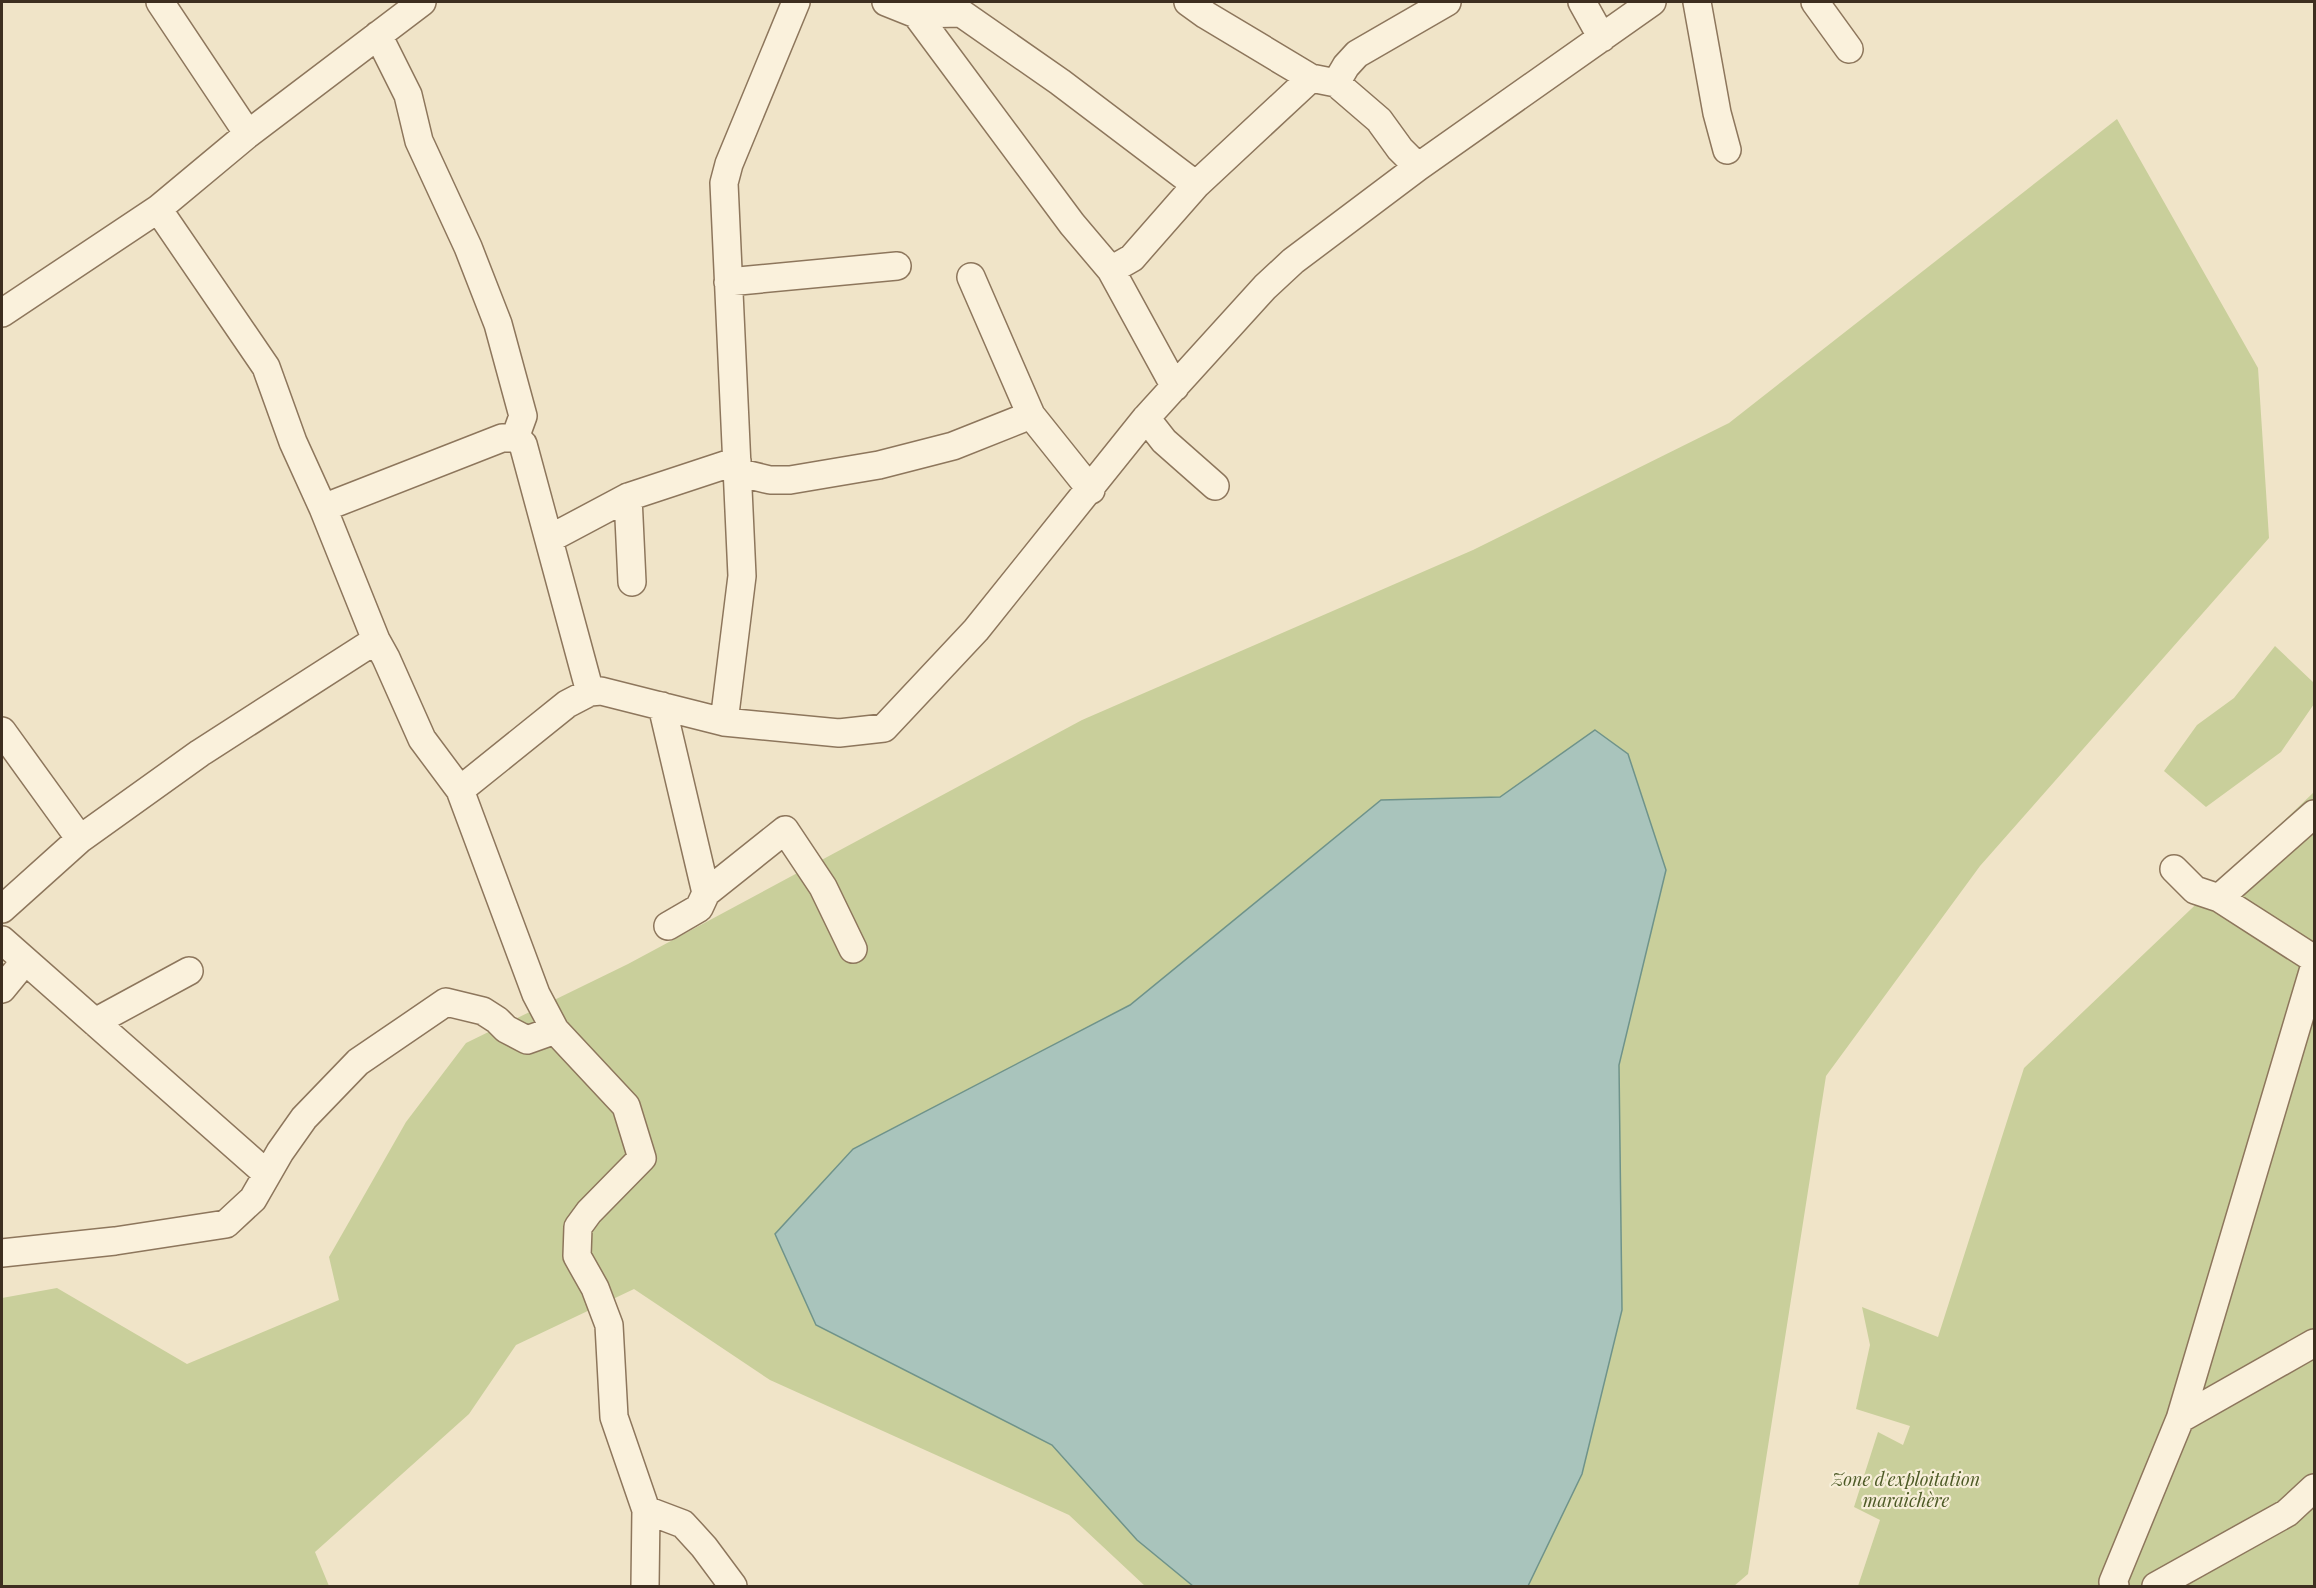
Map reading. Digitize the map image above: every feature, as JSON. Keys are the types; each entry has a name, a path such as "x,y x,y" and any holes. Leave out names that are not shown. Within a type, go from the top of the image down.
{"street":[{"path":"160,2 248,134"},
{"path":"2,314 158,209 248,134 422,2"},
{"path":"724,722 742,576 724,183 729,164 796,2"},
{"path":"886,2 916,14 961,13 1095,108 1196,185"},
{"path":"1188,2 1206,15 1323,80 1379,120 1400,149 1418,167"},
{"path":"1111,270 1132,258 1196,185 1323,80 1346,66 1357,54 1447,2"},
{"path":"1582,2 1602,38"},
{"path":"460,790 567,704 590,692 601,691 724,722 839,733 884,728 976,630 1146,418 1233,320 1293,261 1418,167 1575,54 1602,38 1652,2"},
{"path":"1696,2 1717,113 1727,150"},
{"path":"1815,2 1850,49"},
{"path":"916,14 1072,224 1111,270 1175,387"},
{"path":"378,35 408,95 419,141 468,247 498,324 523,416 515,438"},
{"path":"158,209 266,367 293,442 323,508 376,640 422,739 460,790 536,994 555,1030 626,1106 642,1158 589,1212 578,1227 577,1257 595,1288 609,1325 614,1417 646,1510 645,1587"},
{"path":"728,282 897,266"},
{"path":"971,277 1031,414 1090,490"},
{"path":"549,539 628,497 737,467 770,480 790,480 879,465 953,446 1031,414"},
{"path":"1146,418 1164,441 1215,486"},
{"path":"323,508 502,438 515,438 523,444 590,692"},
{"path":"628,497 632,582"},
{"path":"2,909 80,839 200,753 376,640"},
{"path":"662,706 706,893"},
{"path":"2,731 80,839"},
{"path":"2218,898 2314,814"},
{"path":"668,926 699,908 706,893 785,830 823,887 853,949"},
{"path":"2115,1587 2113,1582 2180,1419 2314,968 2218,898 2195,890 2174,869"},
{"path":"2,940 267,1174"},
{"path":"2,989 25,961"},
{"path":"94,1022 189,971"},
{"path":"2,1253 115,1241 226,1224 253,1199 304,1118 358,1062 446,1002 483,1011 506,1029 527,1040 555,1030"},
{"path":"2180,1419 2314,1343"},
{"path":"2156,1587 2287,1513 2314,1488"},
{"path":"646,1510 683,1524 704,1547 733,1587"}],"green space":[{"path":"2117,119 2258,368 2269,538 1980,866 1826,1076 1748,1574 1734,1586 1145,1586 1069,1515 770,1380 634,1289 516,1345 469,1414 315,1552 329,1586 2,1586 2,1298 57,1288 187,1364 339,1300 329,1257 406,1122 466,1043 628,964 1082,720 1473,550 1729,423"},
{"path":"2275,646 2314,683 2314,704 2281,752 2206,807 2164,771 2197,725 2234,698"},
{"name":"Zone d'exploitation maraichère","path":"2314,792 2314,1586 1858,1586 1880,1520 1854,1507 1878,1432 1903,1445 1910,1426 1856,1409 1870,1345 1862,1307 1938,1337 2024,1068"}],"water":[{"path":"1595,730 1628,754 1666,870 1619,1065 1622,1310 1582,1474 1528,1586 1193,1586 1137,1540 1052,1445 816,1325 775,1234 853,1149 1130,1005 1381,800 1500,797"}]}
